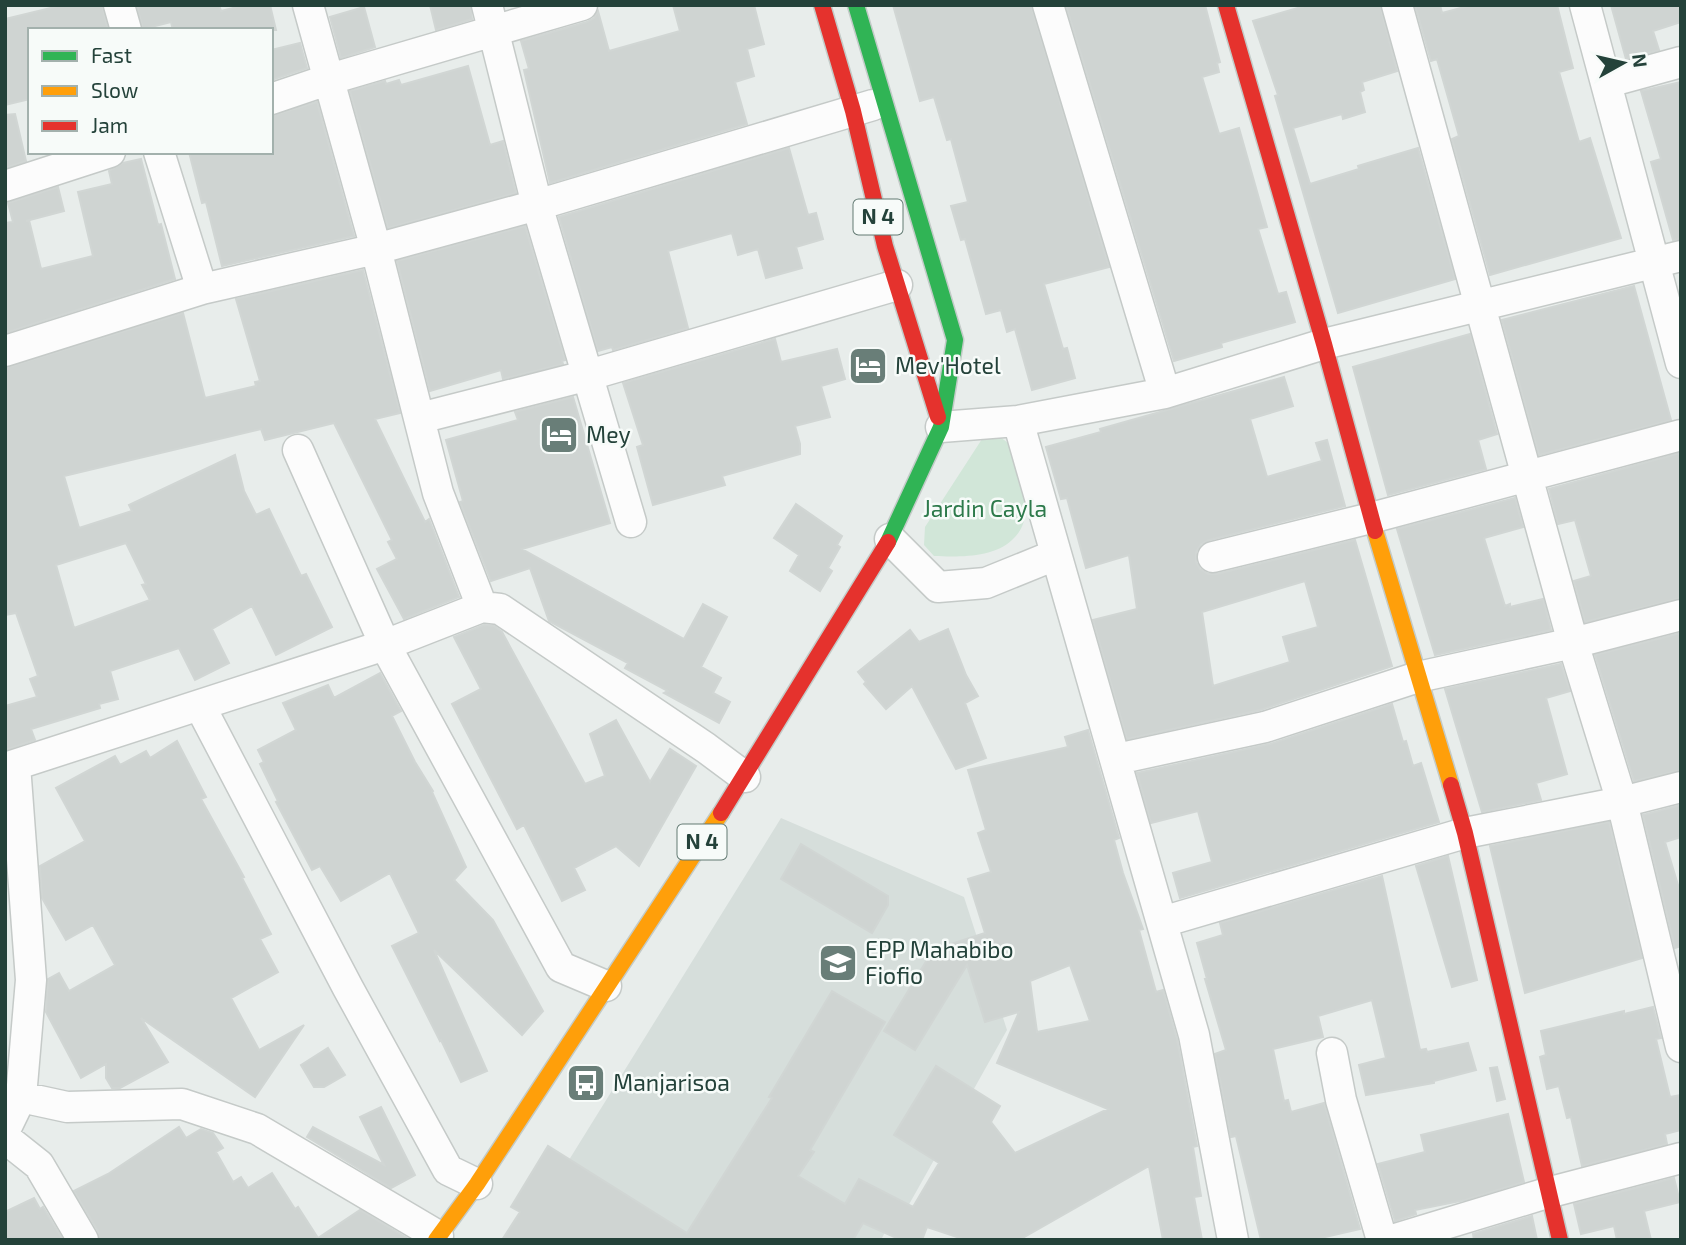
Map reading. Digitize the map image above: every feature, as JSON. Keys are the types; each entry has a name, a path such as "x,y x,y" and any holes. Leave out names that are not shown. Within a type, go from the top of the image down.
{"main road":[{"name":"N 4","path":"822,5 853,111 885,246 941,427"},
{"name":"N 4","path":"437,1238 477,1184 745,777 890,539 941,427 955,340 856,5"},
{"path":"1227,5 1371,517 1465,833 1560,1240"}],"street":[{"path":"119,5 125,28"},
{"path":"308,5 376,249 438,493 482,607"},
{"path":"273,98 491,18 582,5"},
{"path":"1048,5 1165,393"},
{"path":"1397,5 1573,643 1670,965 1681,1047"},
{"path":"1585,5 1667,260 1681,363"},
{"path":"491,18 537,205 631,522"},
{"path":"1608,82 1681,62"},
{"path":"5,351 202,289 376,249 537,205 884,101"},
{"path":"5,186 104,154"},
{"path":"160,154 202,289"},
{"path":"941,427 1018,421 1165,393 1324,344 1667,260"},
{"path":"420,418 589,376 897,285"},
{"path":"1018,421 1194,1035 1233,1240"},
{"path":"1213,557 1681,435"},
{"path":"298,450 385,645 561,967 606,986"},
{"path":"890,539 938,587 986,583 1055,555"},
{"path":"5,1129 21,1097 30,980 10,766 385,645 482,607 500,609 745,777"},
{"path":"1117,759 1265,727 1418,677 1573,643 1681,615"},
{"path":"200,705 348,988 448,1170 477,1184"},
{"path":"1162,922 1465,833 1622,802 1681,787"},
{"path":"1332,1054 1341,1100 1382,1240"},
{"path":"21,1097 67,1107 182,1104 257,1129 437,1238"},
{"path":"5,1138 38,1165 83,1240"},
{"path":"1392,1240 1547,1193 1681,1158"}],"shaded area":[{"name":"EPP Mahabibo Fiofio","path":"781,818 964,897 1007,1030 907,1208 886,1230 881,1240 573,1240 533,1218"}],"green space":[{"name":"Jardin Cayla","path":"990,435 1008,443 1017,461 1026,500 1023,525 1012,540 995,550 975,555 934,556 924,545 925,527 982,439"}],"building":[{"path":"63,5 102,5 108,28 28,28 28,99 5,105 5,19"},
{"path":"137,5 219,5 221,11 245,5 270,5 276,30 172,28 171,22 143,28"},
{"path":"430,5 470,5 472,19 436,30"},
{"path":"673,5 754,5 764,44 747,49 754,76 735,82 747,124 550,183 524,70 529,69 521,41 587,22 594,18 598,11 609,51 680,31"},
{"path":"893,5 1031,5 1109,267 1044,284 1063,349 1067,348 1075,378 1032,390 1015,329 1007,332 1001,310 986,314 965,239 961,240 951,206 968,202 951,139 947,140 934,97 920,101"},
{"path":"1066,5 1205,5 1220,62 1217,63 1219,72 1202,77 1219,134 1239,128 1267,227 1258,229 1278,294 1286,292 1295,322 1221,343 1222,347 1174,361"},
{"path":"1308,5 1380,5 1397,71 1362,82 1364,90 1360,92 1365,112 1343,119 1342,114 1293,128 1310,184 1418,148 1455,279 1338,313 1275,96 1278,95 1253,21"},
{"path":"1415,5 1440,5 1442,13 1472,5 1557,5 1573,68 1559,72 1579,142 1590,138 1621,238 1490,275 1452,139 1459,136 1437,59 1431,61"},
{"path":"1611,5 1681,5 1681,22 1653,31 1659,50 1626,59"},
{"path":"364,7 375,47 341,58 330,17"},
{"path":"300,43 307,68 273,79 273,50"},
{"path":"468,66 490,145 503,141 516,193 388,228 350,91 385,81 386,84 399,80 401,85"},
{"path":"1681,82 1681,239 1673,240 1651,162 1661,159 1641,91"},
{"path":"317,102 354,236 222,266 206,202 202,203 190,154 273,154 273,115"},
{"path":"15,114 26,161 5,168 5,115"},
{"path":"789,148 808,215 816,213 823,239 796,247 802,268 766,278 758,249 738,255 732,233 668,251 688,328 613,350 612,347 598,351 559,217"},
{"path":"141,159 175,279 5,333 5,223 13,222 8,203 58,187 64,211 29,220 41,269 93,256 78,192 112,184 109,171 123,163"},
{"path":"525,226 565,360 562,361 563,364 503,379 501,370 430,391 397,261"},
{"path":"363,270 400,413 375,419 425,522 429,519 459,597 404,619 377,569 397,559 388,542 392,540 334,423 265,440 261,429 64,476 79,528 132,511 129,505 235,455 244,491 256,515 269,509 301,576 306,574 332,627 276,655 252,606 212,629 229,663 195,680 179,648 110,671 118,699 99,704 100,708 31,729 35,740 5,750 5,706 37,697 30,679 38,676 16,613 5,615 5,368 183,313 205,398 256,386 255,382 260,381 236,299","holes":["126,543 146,584 142,585 150,600 74,628 56,565"]},
{"path":"1634,286 1671,420 1539,455 1502,320"},
{"path":"1470,334 1497,434 1478,440 1486,469 1388,495 1353,367"},
{"path":"775,339 781,362 837,349 845,379 821,386 830,417 795,426 800,454 722,476 725,485 653,505 637,447 643,445 623,383"},
{"path":"1284,377 1293,406 1250,419 1267,477 1322,461 1316,443 1327,440 1345,506 1209,540 1201,544 1196,552 1196,562 1200,569 1208,574 1217,574 1355,540 1392,666 1260,710 1127,739 1093,620 1137,609 1129,555 1086,568 1067,498 1061,499 1046,447 1101,432 1100,429","holes":["1305,581 1318,627 1283,637 1290,662 1213,686 1202,612"]},
{"path":"573,397 610,523 522,549 684,639 703,604 727,617 701,667 721,678 713,693 730,702 719,723 625,668 628,663 549,621 530,568 491,581 460,502 463,501 446,440 518,420 515,412"},
{"path":"1680,453 1681,598 1585,622 1574,581 1591,576 1575,520 1558,524 1549,489"},
{"path":"1515,498 1523,527 1484,538 1505,606 1543,599 1551,630 1435,655 1397,529"},
{"path":"796,504 842,536 837,545 840,547 828,568 832,571 820,591 790,571 799,555 774,538"},
{"path":"484,625 494,626 502,632 585,784 605,776 590,734 616,720 650,782 670,749 696,766 639,866 616,846 574,868 585,890 562,901 524,825 517,829 452,704 481,689 454,637"},
{"path":"948,629 966,675 978,696 965,703 986,758 956,769 912,686 886,709 864,684 866,682 858,672 910,630 919,642"},
{"path":"1681,633 1681,770 1634,781 1595,655"},
{"path":"1561,664 1570,691 1546,698 1567,774 1536,783 1541,800 1482,812 1445,689"},
{"path":"380,673 401,711 392,716 433,791 466,867 454,880 493,920 543,1011 522,1035 434,950 487,1071 461,1082 392,946 419,933 390,873 341,901 320,866 312,870 276,802 278,801 260,764 264,762 258,750 296,730 283,703 328,685 334,698"},
{"path":"1392,704 1413,766 1421,763 1439,822 1180,898 1173,873 1212,862 1198,811 1151,823 1137,773 1270,744"},
{"path":"1088,730 1119,838 1114,840 1123,873 1143,929 1139,930 1156,992 1163,990 1177,1039 1197,1146 1193,1147 1201,1196 1194,1197 1202,1240 1163,1240 1149,1166 1019,1240 966,1240 927,1227 922,1240 901,1240 863,1223 853,1240 502,1240 520,1212 511,1207 548,1146 687,1233 772,1098 769,1097 832,991 885,1022 810,1150 814,1152 798,1176 845,1204 859,1179 913,1207 939,1163 894,1135 936,1066 1000,1106 991,1122 1015,1153 1108,1109 997,1063 1019,1012 985,1022 967,965 915,1050 884,1031 936,945 942,947 985,933 968,879 991,872 978,833 986,830 968,770 1068,747 1065,737","holes":["1070,965 1090,1021 1037,1032 1030,981"]},
{"path":"177,741 206,797 201,799 244,877 242,878 271,934 260,939 278,972 231,998 259,1050 304,1025 255,1097 141,1018 168,1062 120,1088 112,1088 106,1078 106,1064 81,1078 46,1012 48,979 59,973 69,991 115,965 93,925 66,940 42,898 40,866 85,841 56,788 115,756 120,765 146,751 150,758"},
{"path":"1681,805 1681,837 1665,842 1681,895 1681,946 1675,948 1643,815"},
{"path":"1609,822 1642,958 1525,993 1490,846"},
{"path":"801,844 888,896 888,905 872,933 781,879"},
{"path":"1448,856 1477,980 1452,987 1416,866"},
{"path":"1382,876 1420,1050 1426,1049 1427,1052 1468,1043 1476,1070 1434,1083 1366,1095 1359,1065 1386,1058 1372,1000 1318,1016 1323,1037 1273,1049 1284,1101 1288,1100 1291,1112 1324,1103 1360,1229 1312,1240 1261,1240 1236,1136 1231,1137 1215,1054 1226,1050 1197,943 1223,935 1220,923"},
{"path":"1653,1007 1661,1038 1656,1039 1670,1097 1681,1095 1681,1130 1665,1134 1667,1144 1582,1166 1571,1117 1567,1118 1559,1086 1547,1089 1540,1057 1546,1055 1541,1031 1624,1011 1624,1014"},
{"path":"328,1048 345,1075 324,1087 314,1087 301,1065"},
{"path":"1497,1067 1505,1099 1497,1101 1490,1068"},
{"path":"381,1107 415,1175 391,1188 307,1137 313,1127 384,1165 360,1117"},
{"path":"1508,1114 1524,1182 1465,1200 1415,1210 1416,1214 1395,1221 1378,1164 1425,1152 1421,1135"},
{"path":"179,1127 186,1138 201,1129 213,1133 223,1148 216,1152 233,1182 241,1177 248,1188 272,1173 318,1238 360,1210 410,1240 100,1240 98,1231 74,1191 108,1174"},
{"path":"1674,1178 1680,1202 1644,1211 1651,1240 1617,1240 1614,1226 1581,1234 1574,1204"},
{"path":"34,1198 40,1209 43,1207 63,1240 5,1240 5,1212"},
{"path":"1532,1216 1537,1240 1474,1240 1473,1234"}],"traffic: fast":[{"path":"856,5 955,340 941,427 888,542"}],"traffic: slow":[{"path":"1375,531 1451,785"},
{"path":"436,1240 477,1184 721,813"}],"traffic: jam":[{"path":"822,5 853,111 885,246 938,417"},
{"path":"1226,5 1375,531"},
{"path":"721,813 888,542"},
{"path":"1451,785 1465,833 1560,1240"}],"place":[{"name":"Mev'Hotel","path":"868,366"},
{"name":"Mey","path":"559,435"},
{"name":"EPP Mahabibo Fiofio","path":"838,963"},
{"name":"Manjarisoa","path":"586,1083"}]}
